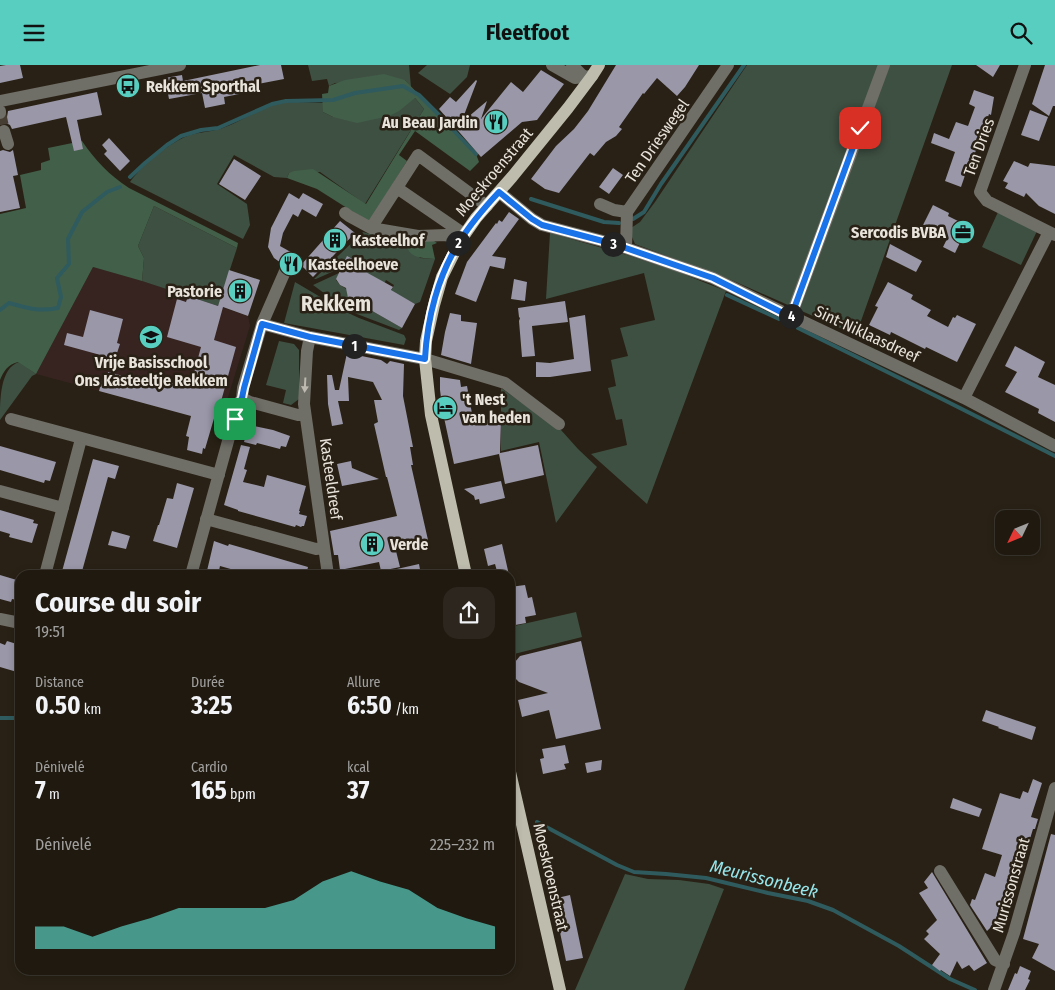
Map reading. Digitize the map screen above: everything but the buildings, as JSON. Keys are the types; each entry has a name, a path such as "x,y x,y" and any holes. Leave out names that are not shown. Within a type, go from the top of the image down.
{"main road":[{"name":"Moeskroenstraat","path":"465,570 431,415 421,358 434,305 442,277 462,238 568,108 591,72"},
{"name":"Moeskroenstraat","path":"515,794 560,990"}],"street":[{"path":"0,101 122,71 180,65"},
{"path":"552,65 575,78 591,72"},
{"path":"572,65 591,72"},
{"name":"Ten Drieswegel","path":"627,212 728,65"},
{"path":"791,317 884,65"},
{"name":"Ten Dries","path":"964,398 1052,233 987,201 980,192 1025,65"},
{"path":"4,131 8,144"},
{"path":"371,228 418,155 487,206"},
{"path":"397,189 462,238"},
{"name":"Sint-Niklaasdreef","path":"499,192 542,225 626,248 713,278 791,317 964,398 1055,446"},
{"path":"600,204 614,210 627,212 626,248"},
{"path":"345,213 371,228 418,236 446,235 462,238"},
{"path":"192,570 262,324 286,269"},
{"path":"262,324 310,337 421,358 504,383 559,424"},
{"name":"Kasteeldreef","path":"310,337 307,351 304,404 327,570"},
{"path":"242,398 250,402 298,415 305,414"},
{"path":"10,419 218,475"},
{"path":"46,570 81,439"},
{"path":"0,491 63,508"},
{"path":"206,519 316,549 324,548"},
{"path":"0,619 15,622"},
{"name":"Murissonstraat","path":"994,990 1014,933 1055,788"},
{"path":"940,871 995,960 1004,963"}],"shaded area":[{"name":"Vrije Basisschool Ons Kasteeltje Rekkem","path":"93,267 248,316 250,326 220,423 36,374"}],"green space":[{"path":"308,65 409,65 411,87 405,80 335,83 329,86 327,79 312,81"},
{"path":"427,65 470,65 467,77 450,94 418,73"},
{"path":"747,65 952,65 856,335 729,279 635,244 632,237 631,228 640,222 655,202"},
{"path":"384,74 405,80 476,154 479,162 470,171 415,131 399,155 407,161 369,222 317,189 287,178 289,173 294,171 313,169 366,204 424,109 415,98 399,111 389,116 357,123 333,117 323,112 322,94 328,93 329,86 345,80"},
{"path":"415,98 424,109 365,204 320,172 289,173 287,178 274,177 234,155 217,184 247,204 250,225 243,239 130,182 157,155 182,138 220,129 276,105 293,102 323,103 323,112 333,117"},
{"path":"82,141 103,167 129,188 238,243 237,248 154,206 138,246 144,258 142,281 93,267 36,374 18,362 6,369 0,380 0,214 26,208 20,175 41,170 41,163 50,160 48,148"},
{"path":"154,206 237,248 218,306 142,281 144,258 138,246"},
{"path":"998,212 1037,231 1021,265 982,247"},
{"path":"363,232 377,236 405,239 420,258 435,259 420,302 415,304 391,291 394,285 386,280 383,286 343,267 314,279"},
{"path":"550,233 627,255 726,291 647,504 591,454 627,445 622,419 616,420 608,388 616,386 611,360 628,356 620,328 655,320 644,273 546,299"},
{"path":"405,239 434,241 437,243 432,245 435,259 415,256 408,250"},
{"path":"339,273 336,280 348,290 347,294 350,295 346,302 357,308 360,304 402,328 399,330 357,314 343,307 313,285"},
{"path":"295,282 344,311 404,335 406,339 404,345 284,323"},
{"path":"279,341 294,344 299,350 299,399 291,405 283,403 286,390 266,385"},
{"path":"19,362 36,374 32,376 0,420 2,386 8,371"},
{"path":"501,388 561,430 597,467 556,523 539,442 501,451"},
{"path":"576,612 582,637 515,654 515,626"},
{"path":"625,874 648,879 679,880 709,884 724,889 684,990 575,990"}],"waterway":[{"path":"633,219 644,212 661,184 744,65"},
{"path":"130,177 167,145 181,136 201,130 218,128 272,104 286,101 333,100 355,93 403,86 419,95 476,154"},
{"path":"0,310 9,303 28,308 58,308 61,297 57,278 69,264 68,239 82,212 107,192 120,187"},
{"path":"531,199 604,222 619,223"},
{"path":"727,295 779,319"},
{"path":"798,328 1055,456"},
{"name":"Meurissonbeek","path":"0,718 15,718"},
{"name":"Meurissonbeek","path":"537,822 617,865 634,872 706,878 808,901 833,910 899,946 950,979 975,990"}],"tunnel":[{"path":"0,113 4,131"}],"place":[{"name":"Rekkem Sporthal","path":"128,86"},
{"name":"Au Beau Jardin","path":"496,122"},
{"name":"Sercodis BVBA","path":"963,232"},
{"name":"Kasteelhof","path":"335,240"},
{"name":"Kasteelhoeve","path":"291,264"},
{"name":"Pastorie","path":"240,291"},
{"name":"Vrije Basisschool Ons Kasteeltje Rekkem","path":"151,337"},
{"name":"'t Nest van heden","path":"445,408"},
{"name":"Verde","path":"372,544"}],"district":[{"name":"Rekkem","path":"336,304"}],"route":[{"path":"235,419 262,324 310,337 425,359 426,341 442,277 460,241 499,192 542,225 614,244 713,278 791,317 860,128"}]}
